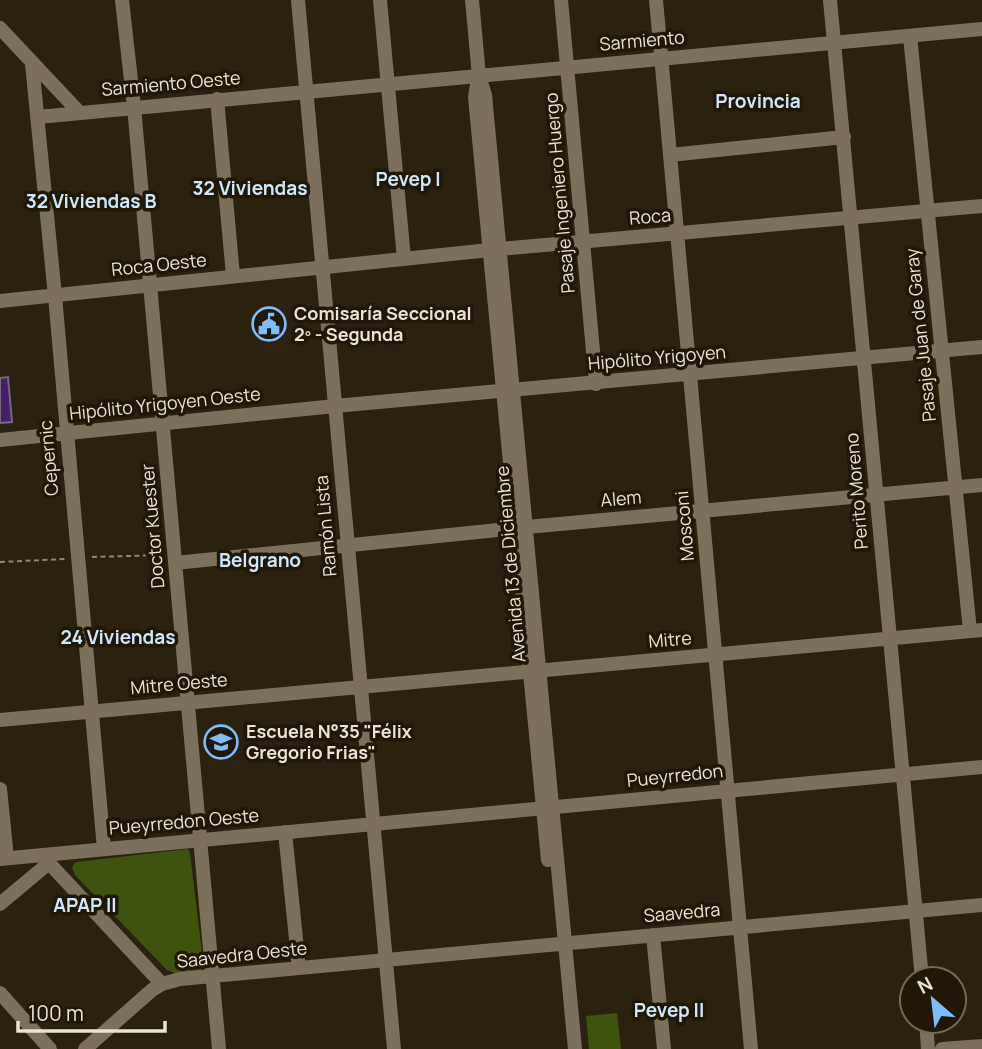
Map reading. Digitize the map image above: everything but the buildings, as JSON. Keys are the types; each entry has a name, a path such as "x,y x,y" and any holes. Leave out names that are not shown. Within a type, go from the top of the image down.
{"street":[{"name":"Doctor Kuester","path":"122,0 219,1049"},
{"name":"Ramón Lista","path":"298,0 394,1049"},
{"path":"380,0 404,259"},
{"name":"Avenida 13 de Diciembre","path":"472,0 479,76 475,97 509,391 561,944 576,1049"},
{"name":"Pasaje Ingeniero Huergo","path":"561,0 596,384"},
{"name":"Mosconi","path":"656,0 751,1049"},
{"name":"Perito Moreno","path":"830,0 921,965"},
{"path":"0,28 79,112"},
{"name":"Sarmiento","path":"307,91 982,29"},
{"name":"Pasaje Juan de Garay","path":"910,36 955,488 976,630"},
{"name":"Cepernic","path":"32,64 104,849"},
{"name":"Sarmiento Oeste","path":"38,117 307,91"},
{"path":"217,99 233,276"},
{"path":"670,155 844,137"},
{"name":"Roca","path":"322,267 982,205"},
{"name":"Roca Oeste","path":"0,301 322,267"},
{"name":"Hipólito Yrigoyen","path":"335,406 982,347"},
{"name":"Hipólito Yrigoyen Oeste","path":"0,440 335,406"},
{"name":"Alem","path":"175,559 982,485"},
{"name":"Mitre","path":"361,689 976,630"},
{"name":"Mitre Oeste","path":"0,720 361,689"},
{"name":"Pueyrredon","path":"372,825 982,767"},
{"path":"0,789 3,858"},
{"name":"Pueyrredon Oeste","path":"3,858 50,858 199,839 372,825"},
{"path":"285,832 299,968"},
{"path":"0,904 50,858 162,984"},
{"name":"Saavedra","path":"386,961 982,905"},
{"path":"653,934 664,1049"},
{"name":"Avenida 13 de Diciembre","path":"561,944 566,1049"},
{"name":"Saavedra Oeste","path":"85,1049 162,984 213,975 386,961"},
{"path":"0,993 50,1049"},
{"path":"942,1049 982,1046"}],"path":[{"path":"0,562 77,558 175,559"}],"green space":[{"path":"188,849 203,961 201,970 180,974 167,970 75,875 72,867 76,862"},
{"path":"617,1013 621,1049 589,1049 586,1016"}],"place":[{"name":"Comisaría Seccional 2º - Segunda","path":"269,324"},
{"name":"Escuela N°35 \"Félix Gregorio Frias\"","path":"221,742"}],"district":[{"name":"Provincia","path":"758,101"},
{"name":"Pevep I","path":"408,179"},
{"name":"32 Viviendas","path":"250,188"},
{"name":"32 Viviendas B","path":"91,201"},
{"name":"Belgrano","path":"260,560"},
{"name":"24 Viviendas","path":"118,637"},
{"name":"APAP II","path":"85,905"},
{"name":"Pevep II","path":"669,1010"}]}
